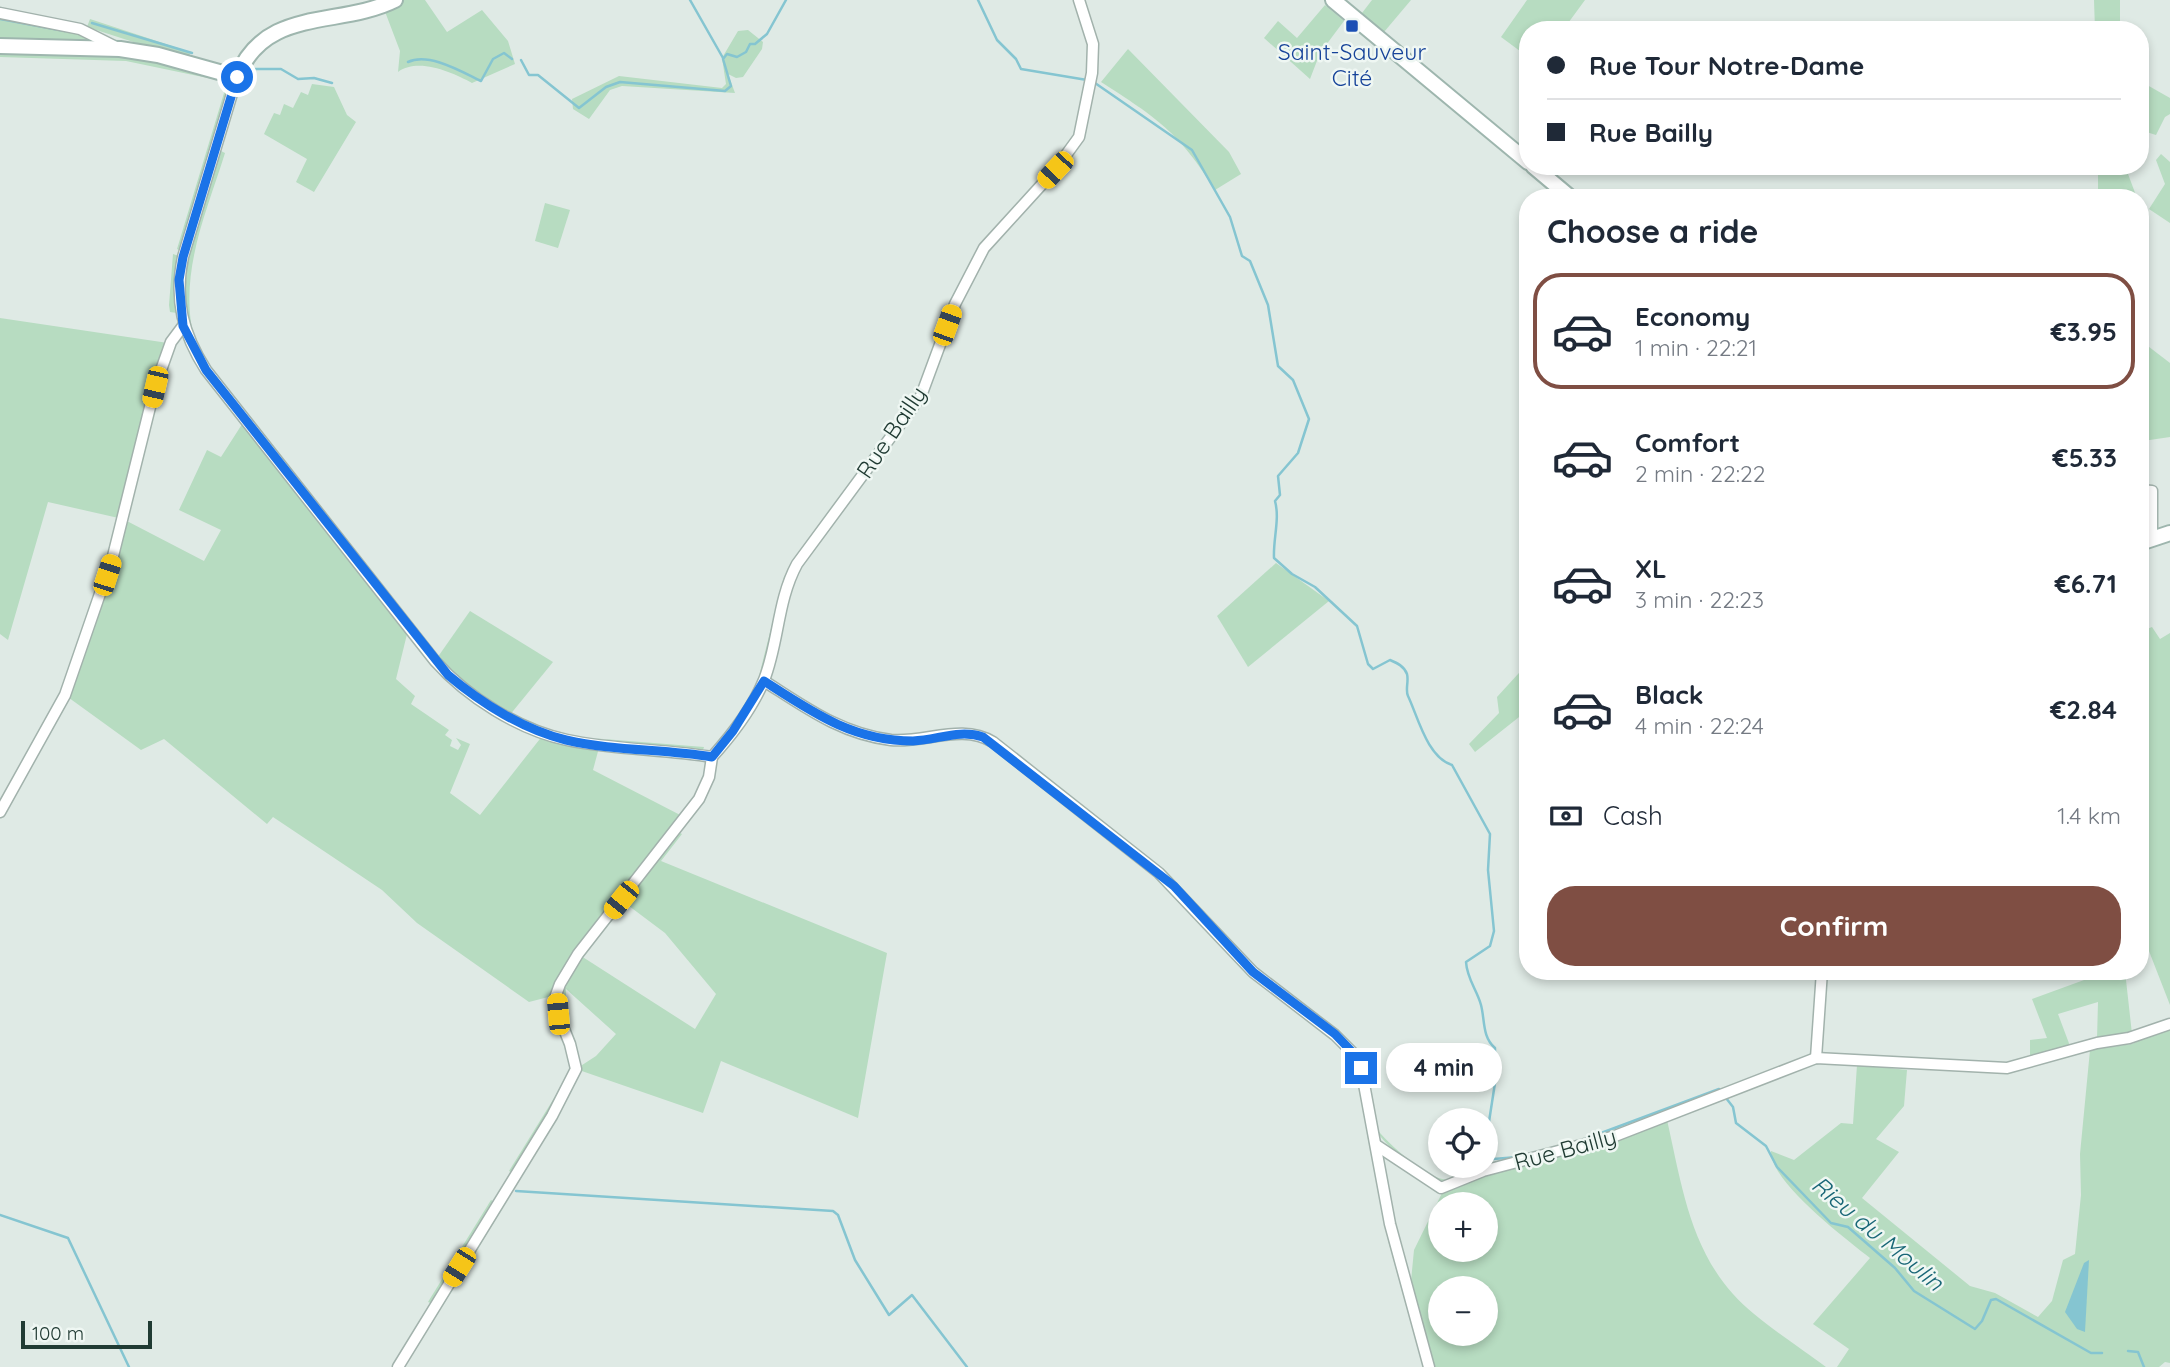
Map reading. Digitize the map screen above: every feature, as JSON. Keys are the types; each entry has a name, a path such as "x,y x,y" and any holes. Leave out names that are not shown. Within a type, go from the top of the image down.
{"street":[{"path":"395,0 354,15 307,20 285,27 253,51 237,77 183,257 178,293 183,326 206,370 435,661 467,691 509,716 564,740 712,757 709,777 699,799 578,954 560,984 556,995 558,1014 576,1069 552,1116 398,1367"},
{"name":"Rue Bailly","path":"712,757 733,731 764,681 783,595 797,564 921,396 954,304 984,248 1055,170 1079,137 1092,73 1093,44 1079,0"},
{"path":"1333,0 1519,155"},
{"path":"0,13 80,29 120,50"},
{"path":"0,46 120,50 171,58 237,77"},
{"path":"1544,175 1560,189"},
{"path":"0,812 69,684 113,556 155,387 171,342 183,326"},
{"path":"2149,491 2152,491 2149,516"},
{"path":"2149,540 2170,533"},
{"path":"764,681 838,727 871,736 907,741 971,733 993,742 1159,873 1253,972 1349,1048 1361,1068 1376,1145 1378,1175 1429,1367"},
{"path":"1821,980 1816,1058 2007,1068 2085,1046 2129,1038 2170,1024"},
{"name":"Rue Bailly","path":"1376,1145 1440,1188 1483,1171 1615,1136 1816,1058"}],"green space":[{"path":"403,0 425,0 447,32 482,10 508,41 515,64 472,83 446,71 426,66 406,68 398,72 400,51 384,9"},
{"path":"1372,0 1411,0 1384,32 1362,13"},
{"path":"1527,0 1585,0 1570,21 1519,21 1519,50 1501,37"},
{"path":"2094,0 2120,0 2120,21 2095,21"},
{"path":"1325,5 1344,21 1320,53 1310,79 1264,38 1278,21 1297,38"},
{"path":"0,13 80,29 108,42 0,46"},
{"path":"90,19 190,52 189,60 87,27"},
{"path":"748,30 763,42 762,49 743,77 736,78 728,74 735,93 622,86 610,90 589,119 573,109 572,99 619,76 722,88 726,84 722,58 738,31"},
{"path":"1128,49 1229,152 1241,174 1215,190 1178,140 1152,117 1101,82"},
{"path":"0,50 110,53 160,59 226,80 230,87 181,251 177,249 224,93 222,81 126,61 0,57"},
{"path":"312,84 334,87 347,115 356,122 314,192 296,182 307,159 264,134 274,113 280,115 284,104 293,108 301,92 308,95"},
{"path":"2149,86 2170,98 2170,114 2165,117 2156,135 2149,133"},
{"path":"219,150 225,153 193,261 190,284 192,329 188,327 186,303 189,259"},
{"path":"2161,154 2170,162 2170,223 2149,209 2165,184 2156,160"},
{"path":"2098,175 2128,175 2134,189 2098,189"},
{"path":"545,203 570,210 558,248 535,241"},
{"path":"173,254 179,256 175,286 177,313 170,312 169,305"},
{"path":"0,318 168,343 123,519 48,502 8,640 0,634"},
{"path":"2149,347 2170,363 2170,437 2149,440"},
{"path":"246,418 409,626 396,679 415,696 411,704 449,730 445,735 452,740 450,746 458,750 461,745 456,738 470,744 450,793 480,815 543,735 600,744 593,770 686,818 655,859 658,860 680,833 682,834 661,861 887,953 858,1118 721,1061 703,1113 576,1069 596,1056 616,1034 566,989 569,1032 563,1016 564,987 556,995 529,1002 417,923 382,890 273,817 267,824 164,739 141,750 65,695 123,519 204,561 221,530 179,510 207,450 221,457","holes":["621,900 665,933 716,994 695,1029 578,954"]},
{"path":"801,553 773,625 761,677 759,676 784,577"},
{"path":"1276,563 1329,601 1248,667 1217,616"},
{"path":"470,611 553,662 509,716 486,703 435,661"},
{"path":"2152,627 2160,639 2170,633 2170,1005 2149,951 2149,628"},
{"path":"1519,673 1519,717 1475,752 1469,744 1499,713 1497,697"},
{"path":"591,738 704,747 703,750"},
{"path":"2084,980 2126,980 2132,1034 2097,1039 2098,1002 2058,1014 2070,1046 2030,1059 2030,1040 2047,1038 2032,999"},
{"path":"2170,1027 2170,1363 2165,1362 2159,1367 1837,1367 1849,1349 1813,1324 1870,1258 1828,1224 1796,1193 1774,1164 1771,1151 1794,1160 1841,1123 1853,1124 1857,1065 1900,1066 1881,1067 1907,1070 1904,1106 1876,1139 1899,1152 1862,1198 1970,1286 1995,1293 2038,1317 2052,1301 2063,1260 2075,1254 2081,1195 2080,1154 2090,1050 2132,1044"},
{"path":"564,1082 566,1083 513,1173 509,1171"},
{"path":"1667,1120 1689,1212 1706,1255 1718,1275 1753,1313 1826,1367 1434,1367 1408,1282 1411,1281 1414,1250 1428,1222 1428,1262 1498,1262 1498,1192 1444,1192 1479,1178 1498,1178 1498,1170"},
{"path":"1376,1128 1400,1152 1428,1173 1428,1178 1392,1149"},
{"path":"1367,1134 1370,1134 1426,1367 1423,1367 1388,1240"},
{"path":"1429,1178 1460,1178 1441,1182"},
{"path":"491,1200 495,1202 433,1304 428,1302"},
{"path":"499,1208 502,1209 416,1349 413,1347"}],"water":[{"path":"2089,1260 2085,1332 2077,1329 2065,1312 2084,1263"}],"waterway":[{"path":"690,0 723,58"},
{"name":"Rieu du Moulin","path":"521,60 529,75 538,75 579,108 606,87 620,82 725,91 731,86 723,59 727,54 737,57 746,52 750,44 755,44 767,34 786,0"},
{"name":"Rieu du Moulin","path":"978,0 997,40 1016,59 1021,69 1087,80"},
{"path":"0,19 65,31"},
{"path":"92,23 192,53"},
{"name":"Rieu du Moulin","path":"408,62 426,59 435,61 481,81 493,59 504,53 512,59"},
{"name":"Rieu du Moulin","path":"255,69 281,69 298,79 314,78 332,83"},
{"name":"Rieu du Moulin","path":"1095,83 1192,150 1230,217 1242,256 1250,261 1268,305 1278,366 1293,380 1309,419 1298,453 1278,476 1280,495 1275,501 1277,515 1274,558 1292,574 1315,587 1357,626 1368,664 1373,669 1390,660 1404,669 1407,674 1407,694 1424,735 1436,754 1452,765 1490,834 1488,870 1494,931 1490,946 1466,962 1481,1005 1486,1034 1495,1048 1495,1083 1491,1108"},
{"name":"Rieu du Moulin","path":"1585,1139 1719,1089"},
{"name":"Rieu du Moulin","path":"1726,1098 1733,1107 1736,1123 1766,1146 1777,1167 1831,1223 1848,1227 1895,1268 1914,1291 1975,1329 1982,1321 1991,1300 1996,1299 2091,1353 2102,1353"},
{"name":"Rieu du Moulin","path":"1498,1159 1517,1157"},
{"path":"516,1191 833,1211 838,1215 855,1260 889,1315 912,1295 967,1367"},
{"path":"0,1215 68,1238 129,1367"},
{"name":"Rieu du Moulin","path":"2128,1351 2138,1352 2144,1367"}],"place":[{"name":"Saint-Sauveur Cité","path":"1352,26"}],"route":[{"path":"237,77 183,257 178,293 183,326 193,350 206,370 448,675 486,704 509,716 545,733 580,743 712,757 733,731 764,681 819,718 860,734 907,741 968,733 983,737 1031,771 1174,886 1253,972 1335,1034 1356,1056 1361,1068"}]}
